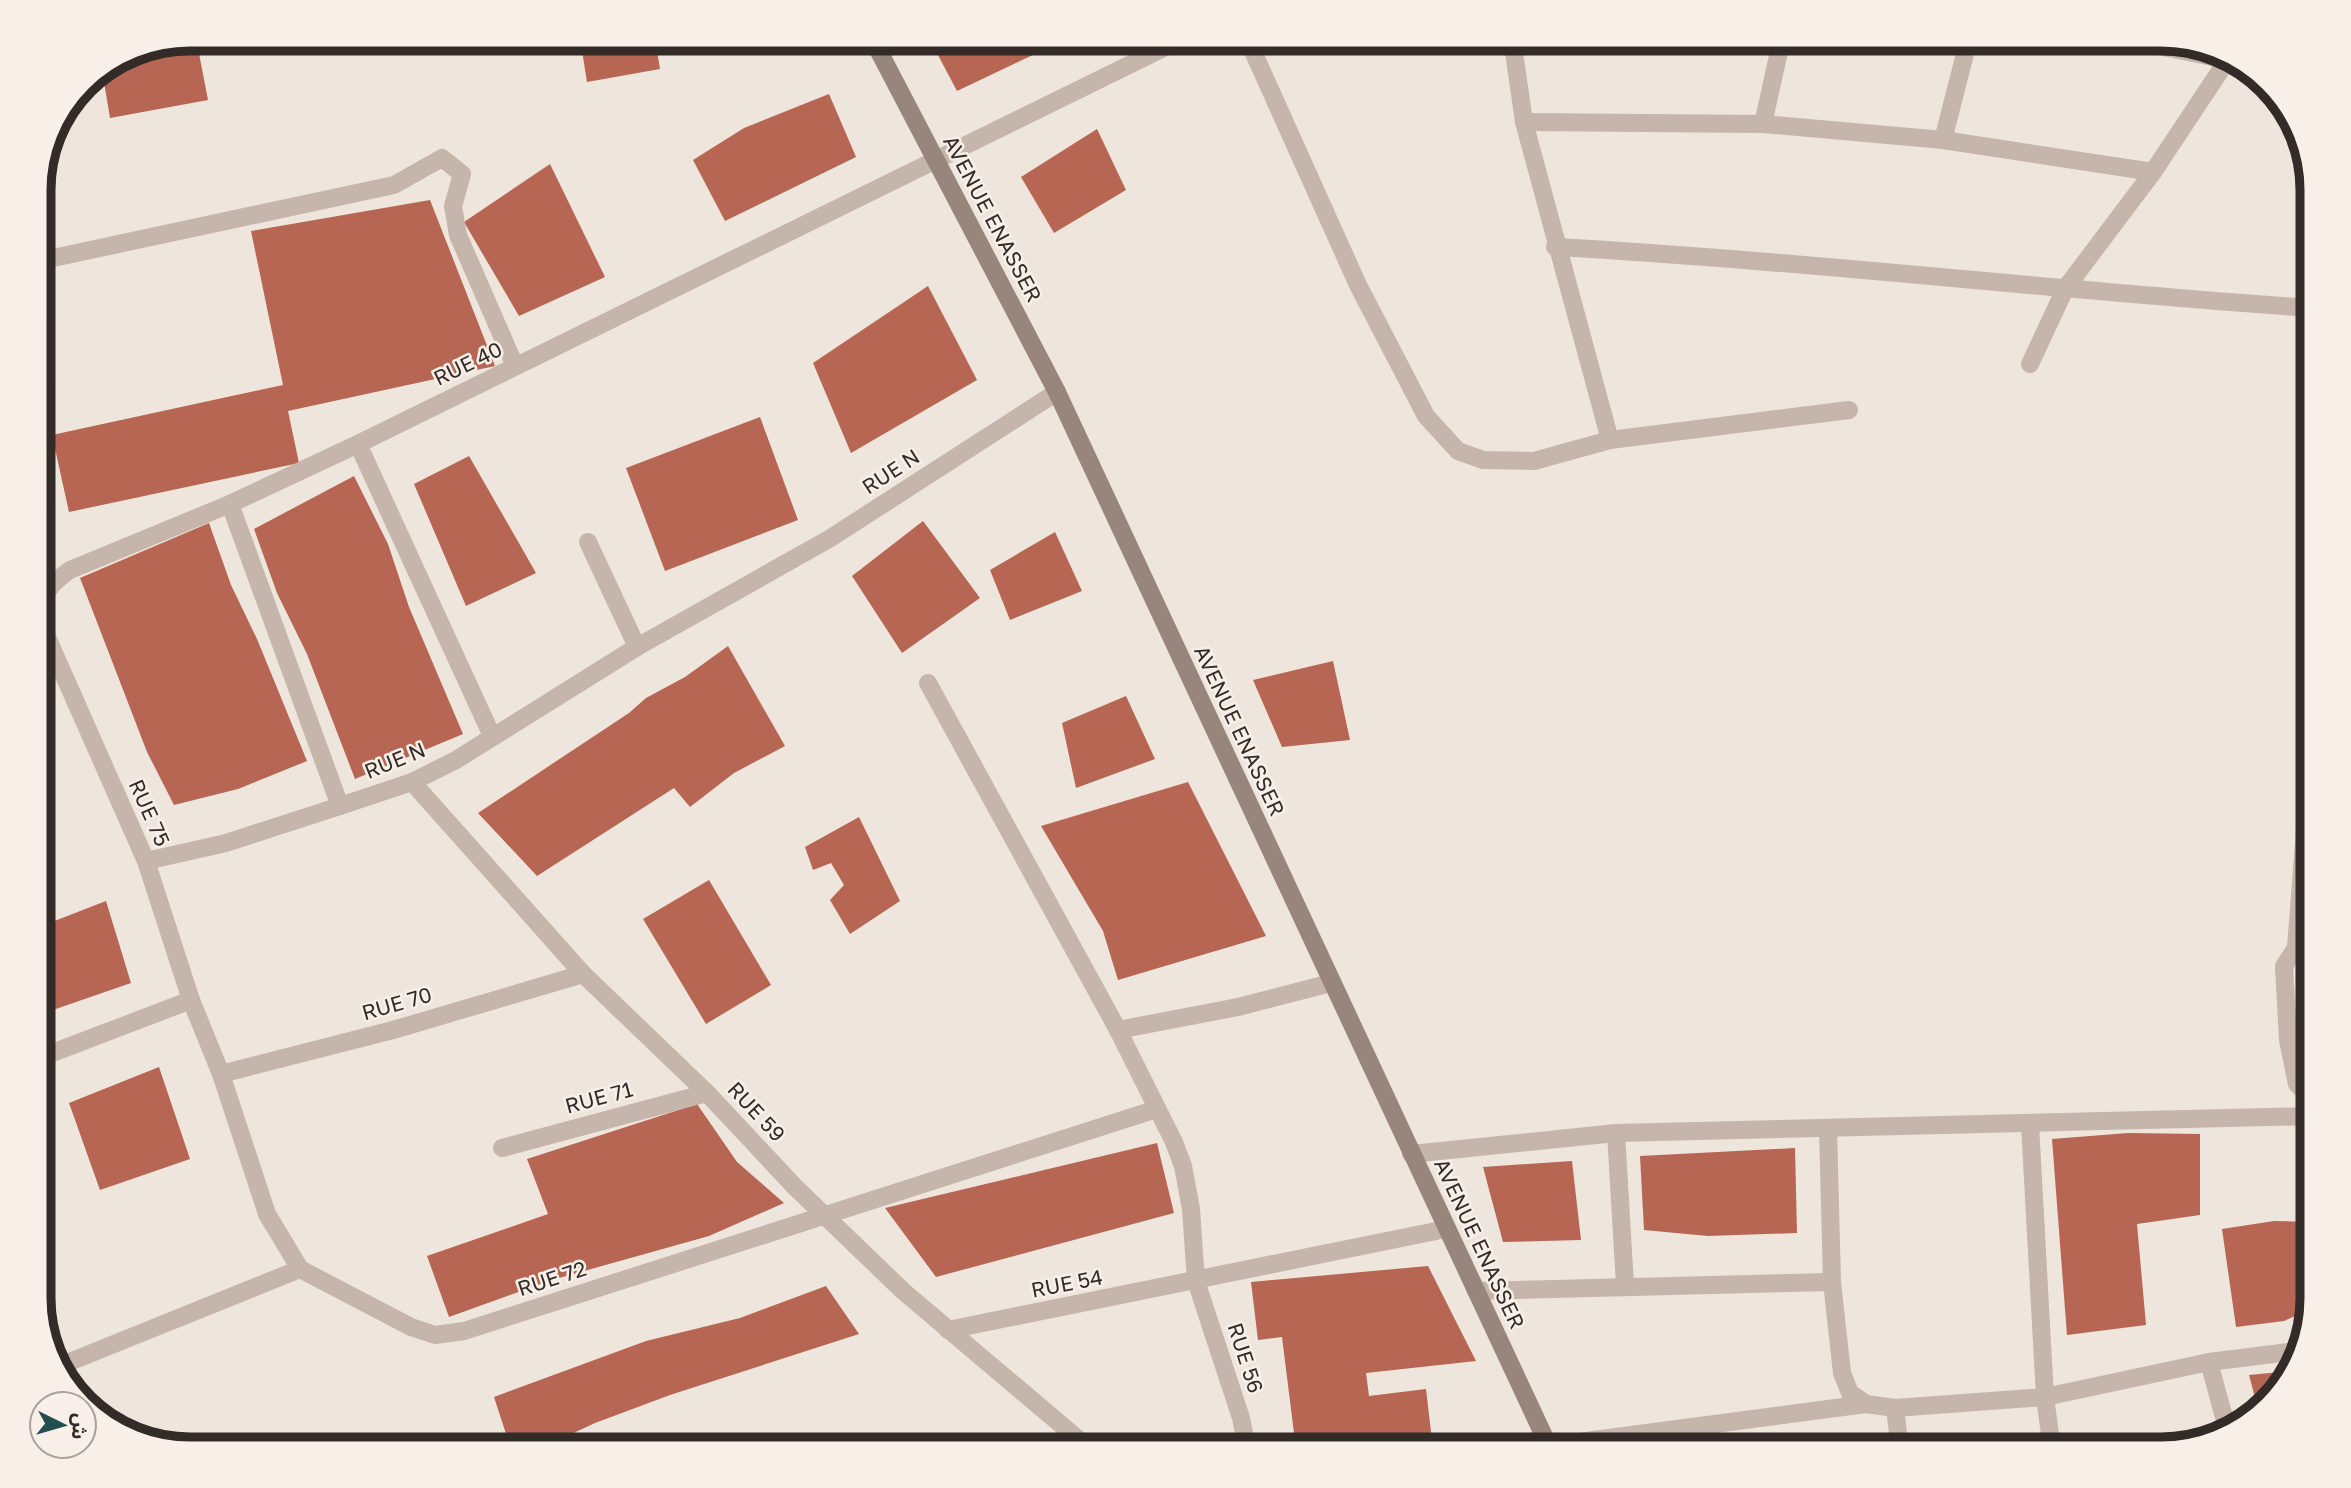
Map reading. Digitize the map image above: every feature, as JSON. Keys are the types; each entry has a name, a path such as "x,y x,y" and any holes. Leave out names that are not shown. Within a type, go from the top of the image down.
{"street":[{"name":"AVENUE ENASSER","path":"879,51 1057,392 1544,1437"},
{"name":"RUE 40","path":"51,584 70,570 230,505 358,444 790,235 935,160 1158,51"},
{"path":"1253,51 1358,285 1426,416 1450,445 1483,460 1534,461 1610,440 1849,410"},
{"path":"1515,51 1524,122 1555,247 1610,440"},
{"path":"1763,124 1779,51"},
{"path":"1943,140 1966,51"},
{"path":"2030,364 2065,289 2153,172 2224,65"},
{"path":"1524,122 1763,124 1943,140 2153,172"},
{"path":"51,258 394,185 442,158 462,174 453,206 458,235 515,366"},
{"path":"1555,247 1680,254 2300,307"},
{"name":"RUE N","path":"146,861 226,843 340,806 412,782 456,760 637,647 829,539 1057,392"},
{"path":"358,444 492,736"},
{"path":"230,505 340,806"},
{"path":"587,542 637,647"},
{"name":"RUE 75","path":"52,651 146,861 191,1000 221,1074 267,1214 300,1269"},
{"name":"RUE 56","path":"928,683 1118,1030 1183,1166 1191,1209 1196,1282 1241,1418 1245,1437"},
{"name":"RUE 59","path":"412,782 583,974 707,1093 826,1217 948,1330 1075,1437"},
{"path":"2300,950 2284,966 2288,1040 2297,1084 2300,1087"},
{"name":"RUE 70","path":"221,1074 393,1030 583,974"},
{"path":"1118,1030 1238,1007 1331,982"},
{"path":"51,1053 191,1000"},
{"name":"RUE 71","path":"502,1148 707,1093"},
{"name":"RUE 72","path":"300,1269 411,1327 435,1335 464,1331 1157,1110"},
{"path":"1411,1154 1616,1133 2300,1116"},
{"path":"2030,1125 2045,1397 2050,1437"},
{"path":"1828,1129 1832,1282 1842,1373 1850,1393 1866,1404"},
{"path":"1616,1133 1625,1285"},
{"name":"RUE 54","path":"948,1330 1196,1282 1446,1229"},
{"path":"67,1363 300,1269"},
{"path":"1476,1291 1625,1285 1832,1282"},
{"path":"1628,1437 1866,1404 1895,1408 2045,1397 2209,1362 2289,1352"},
{"path":"2209,1362 2225,1422"},
{"path":"1895,1408 1898,1437"}],"building":[{"path":"199,51 208,100 110,118 104,80 112,74 154,55"},
{"path":"582,51 657,51 660,69 587,82"},
{"path":"936,51 1041,51 957,91"},
{"path":"829,94 856,157 725,221 693,160 744,128"},
{"path":"1097,129 1126,190 1054,233 1021,177"},
{"path":"550,164 605,277 519,316 464,222"},
{"path":"430,200 495,366 288,411 299,463 69,512 52,435 283,385 251,231"},
{"path":"928,286 977,380 851,453 813,363"},
{"path":"760,417 798,520 665,571 626,468"},
{"path":"469,456 536,573 466,606 414,484"},
{"path":"354,476 388,544 409,607 463,734 355,779 307,654 277,593 254,529"},
{"path":"923,521 980,598 902,653 852,576"},
{"path":"209,523 231,585 257,639 307,761 238,789 174,805 147,752 80,578"},
{"path":"1055,532 1082,591 1010,620 990,570"},
{"path":"728,646 785,746 734,773 690,807 674,788 537,876 478,813 629,713 646,698 685,677"},
{"path":"1333,661 1350,740 1282,747 1253,680"},
{"path":"1126,696 1155,759 1076,788 1062,723"},
{"path":"1188,782 1266,936 1118,980 1103,931 1041,826"},
{"path":"859,817 900,901 850,934 830,900 844,885 831,863 813,870 805,847"},
{"path":"709,880 771,985 706,1024 643,919"},
{"path":"106,901 131,983 51,1011 51,922"},
{"path":"159,1067 190,1159 100,1190 69,1103"},
{"path":"697,1104 737,1162 784,1203 709,1236 552,1280 449,1317 427,1256 548,1214 527,1159"},
{"path":"2128,1133 2200,1134 2200,1215 2137,1224 2146,1325 2067,1335 2052,1139"},
{"path":"1157,1143 1174,1213 936,1277 885,1208"},
{"path":"1795,1148 1797,1233 1708,1236 1644,1230 1640,1156"},
{"path":"1572,1161 1581,1240 1503,1242 1483,1167"},
{"path":"2274,1221 2300,1222 2299,1314 2284,1321 2236,1327 2222,1229"},
{"path":"1428,1266 1476,1361 1366,1373 1369,1396 1426,1389 1432,1437 1294,1437 1282,1337 1258,1340 1251,1282"},
{"path":"826,1286 859,1334 670,1395 565,1437 507,1437 494,1397 646,1341 740,1318"},
{"path":"2279,1372 2256,1400 2249,1375"}]}
